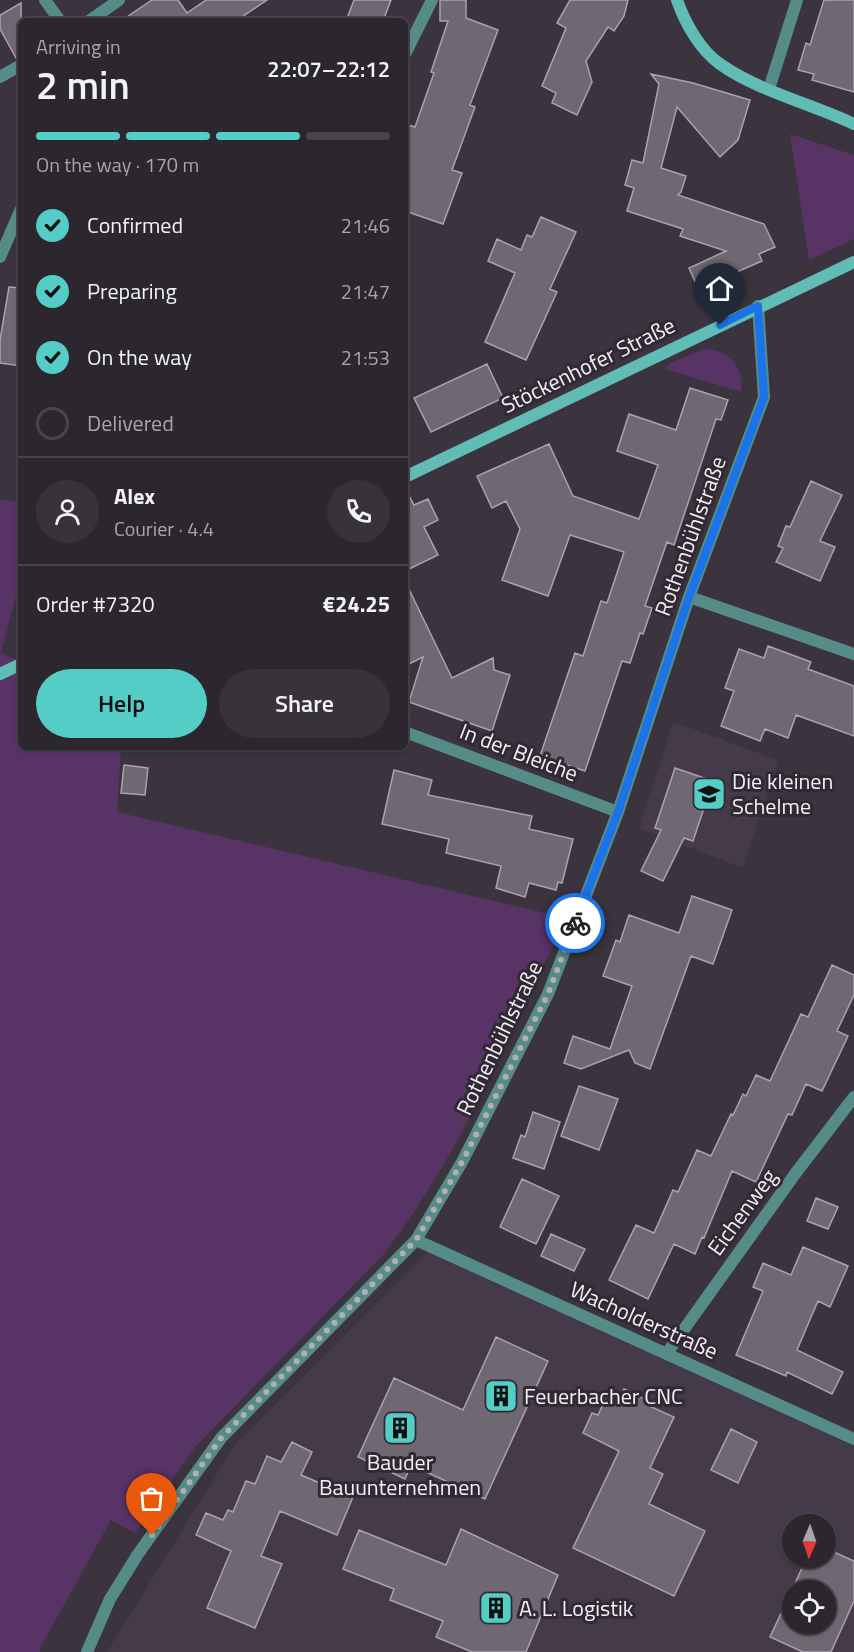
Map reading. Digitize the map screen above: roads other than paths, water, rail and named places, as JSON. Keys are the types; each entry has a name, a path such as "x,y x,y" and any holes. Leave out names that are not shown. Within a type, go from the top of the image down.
{"main road":[{"path":"677,0 698,42 714,59 769,90 854,124"},
{"name":"Stöckenhofer Straße","path":"408,476 854,262"},
{"path":"0,674 18,665"}],"street":[{"path":"45,0 58,18"},
{"path":"92,18 119,0"},
{"path":"408,48 432,0"},
{"path":"769,90 797,0"},
{"path":"0,77 18,67"},
{"path":"0,257 18,216"},
{"name":"Rothenbühlstraße","path":"87,1652 110,1599 138,1554 221,1438 416,1240 462,1162 548,994 618,812 689,597 764,397 758,306"},
{"path":"689,597 854,654"},
{"name":"In der Bleiche","path":"408,733 618,812"},
{"name":"Eichenweg","path":"667,1353 795,1174 854,1097"},
{"name":"Wacholderstraße","path":"416,1240 854,1439"}],"place":[{"name":"Die kleinen Schelme","path":"709,794"},
{"name":"Feuerbacher CNC","path":"501,1396"},
{"name":"Bauder Bauunternehmen","path":"400,1428"},
{"name":"A. L. Logistik","path":"496,1608"}]}
